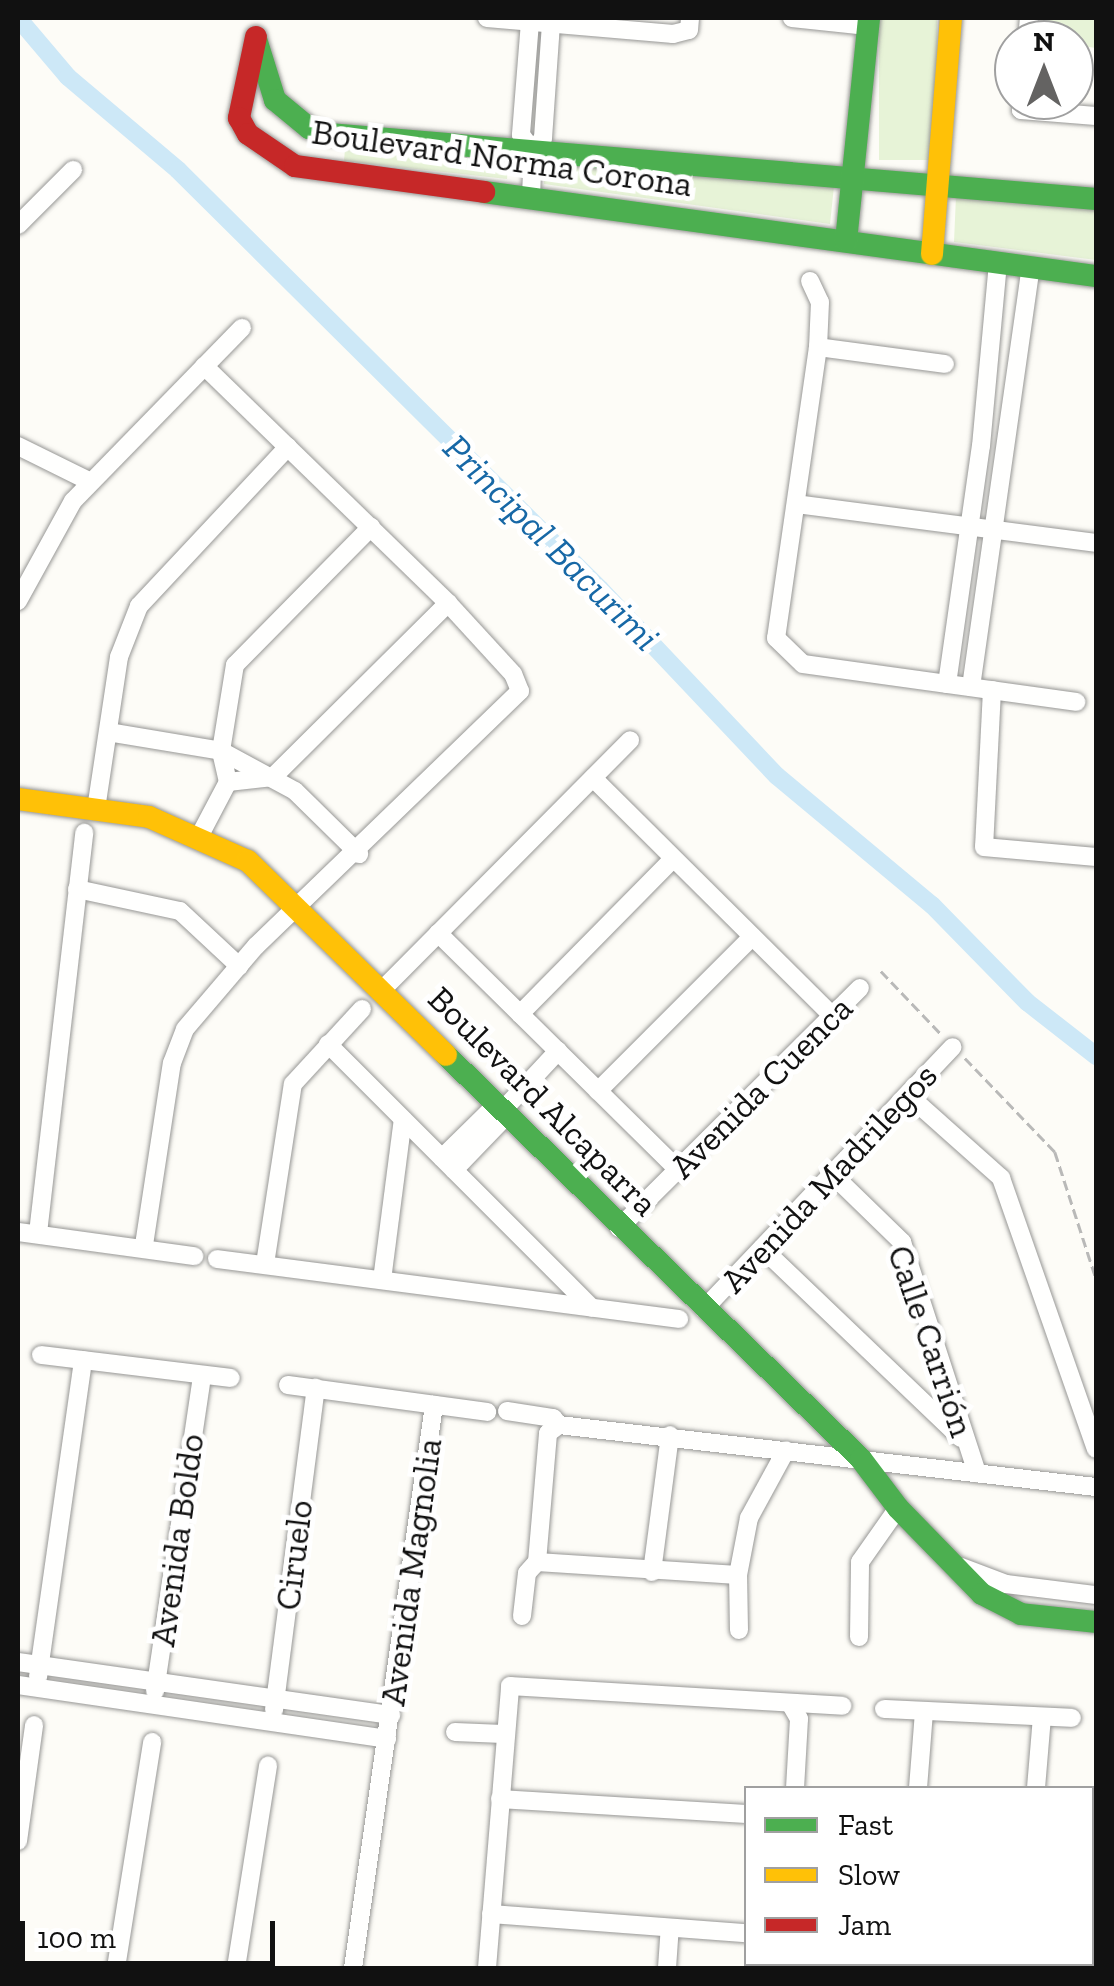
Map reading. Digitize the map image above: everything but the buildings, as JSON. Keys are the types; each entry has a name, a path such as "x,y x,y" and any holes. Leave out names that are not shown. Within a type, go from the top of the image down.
{"street":[{"path":"487,18 552,24 575,22 673,34 689,30 690,18"},
{"path":"792,18 868,22 846,241"},
{"path":"932,254 951,18"},
{"path":"530,22 521,134 533,151"},
{"path":"531,196 533,151 543,138 552,24"},
{"name":"Boulevard Norma Corona","path":"257,27 275,100 308,128 328,134 1096,199"},
{"name":"Boulevard Norma Corona","path":"257,27 240,118 248,134 278,160 1096,276"},
{"path":"322,169 328,134"},
{"path":"18,225 72,170"},
{"path":"946,684 970,529 998,263"},
{"path":"971,687 1031,267"},
{"path":"810,281 820,302 818,347 776,638 802,664 1076,702"},
{"path":"18,602 46,539 91,482 242,328"},
{"path":"818,347 945,364"},
{"path":"144,1245 175,1049 239,966 518,700 513,674 448,603 204,366"},
{"path":"18,446 91,482"},
{"path":"96,808 119,657 139,606 288,447"},
{"path":"796,504 1096,543"},
{"path":"200,836 228,782 221,751 230,679 240,656 370,527"},
{"path":"228,782 273,777 448,603"},
{"path":"992,690 984,847 1096,857"},
{"path":"108,732 221,751 273,777 359,854"},
{"path":"382,990 630,740"},
{"path":"593,778 832,1015"},
{"name":"Boulevard Alcaparra","path":"18,799 96,808 200,836 248,861 619,1228 861,1459 898,1508 1004,1608 1096,1622"},
{"path":"38,1232 84,833"},
{"path":"520,1014 673,859"},
{"path":"78,889 180,911 239,966"},
{"path":"438,933 679,1171"},
{"path":"598,1092 752,937"},
{"name":"Avenida Cuenca","path":"619,1228 860,988"},
{"path":"265,1264 292,1084 362,1009"},
{"path":"328,1044 592,1308"},
{"name":"Avenida Madrilegos","path":"704,1310 953,1047"},
{"path":"448,1164 558,1051"},
{"path":"908,1094 1001,1178 1096,1448"},
{"path":"382,1280 403,1120"},
{"name":"Calle Carrión","path":"832,1174 902,1242 964,1442 977,1472"},
{"path":"18,1232 144,1245 194,1256"},
{"path":"762,1248 964,1442"},
{"path":"217,1259 679,1319"},
{"path":"41,1354 231,1378"},
{"path":"83,1360 40,1665 27,1687 387,1739"},
{"name":"Avenida Boldo","path":"153,1705 202,1375"},
{"path":"288,1385 487,1412"},
{"name":"Ciruelo","path":"272,1722 316,1388"},
{"name":"Avenida Magnolia","path":"352,1968 434,1405"},
{"path":"507,1411 553,1418 559,1424 1096,1487"},
{"path":"522,1616 527,1573 537,1562 548,1433 559,1424"},
{"path":"652,1572 670,1435"},
{"path":"739,1630 738,1575 749,1518 786,1450"},
{"path":"858,1637 860,1562 898,1508"},
{"path":"537,1562 738,1575"},
{"name":"Boulevard Alcaparra","path":"956,1564 1006,1584 1096,1595"},
{"path":"18,1662 391,1715"},
{"path":"487,1968 505,1694 516,1684 842,1706"},
{"path":"790,1705 799,1719 794,1786"},
{"path":"884,1709 1072,1718"},
{"path":"918,1786 924,1711"},
{"path":"1036,1786 1042,1717"},
{"path":"18,1841 34,1724"},
{"path":"455,1732 503,1734"},
{"path":"116,1968 152,1742"},
{"path":"236,1968 268,1766"},
{"path":"500,1799 744,1814"},
{"path":"491,1914 744,1933"},
{"path":"667,1968 670,1929"}],"path":[{"path":"881,971 953,1047 1031,1120 1055,1152 1096,1278"}],"green space":[{"path":"879,18 937,18 937,160 879,160"},
{"path":"1096,18 1096,48 1094,20 1041,20"},
{"path":"345,149 508,161 507,179 344,161"},
{"path":"543,162 834,186 830,224 544,184"},
{"path":"956,196 1096,209 1096,260 954,242"}],"waterway":[{"name":"Principal Bacurimi","path":"18,18 68,77 178,170 600,589 777,776 932,905 1027,1002 1096,1056"}],"traffic: fast":[{"path":"846,241 869,18"},
{"path":"256,39 275,100 309,128 329,134 1096,199"},
{"path":"484,192 1096,276"},
{"path":"446,1055 861,1459 898,1508 982,1594 1021,1614 1096,1622"}],"traffic: slow":[{"path":"932,254 951,18"},
{"path":"18,799 149,817 248,861 446,1055"}],"traffic: jam":[{"path":"256,37 239,118 248,134 295,166 484,192"}]}
